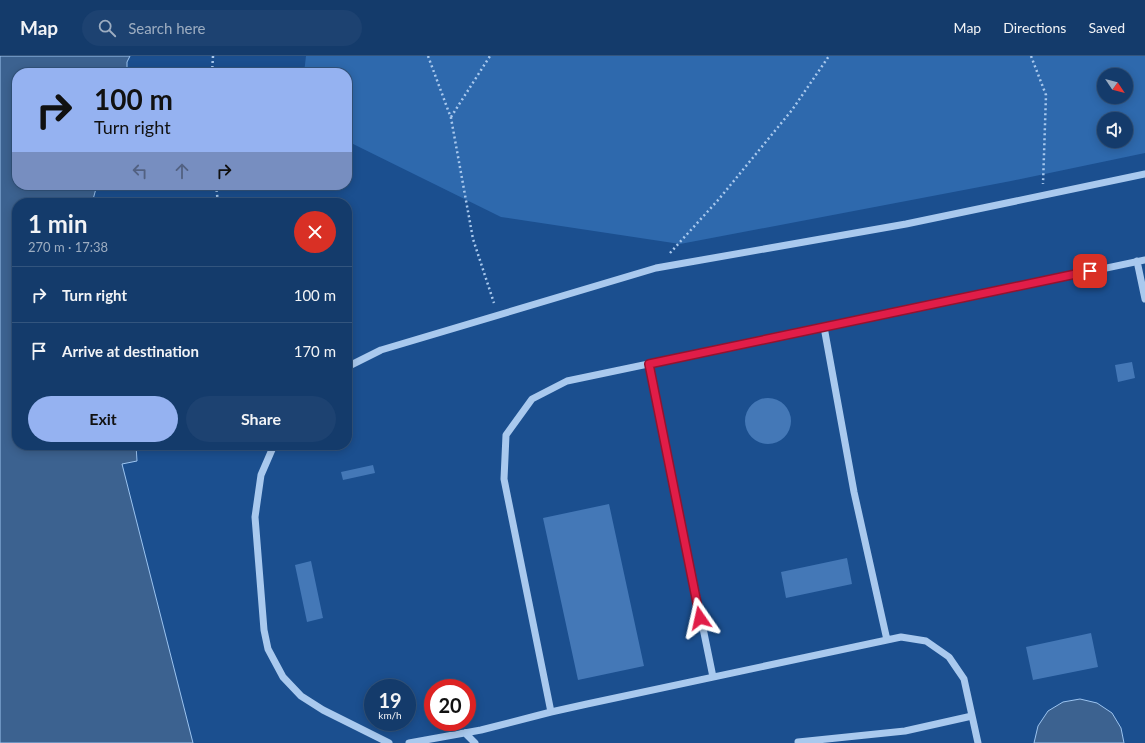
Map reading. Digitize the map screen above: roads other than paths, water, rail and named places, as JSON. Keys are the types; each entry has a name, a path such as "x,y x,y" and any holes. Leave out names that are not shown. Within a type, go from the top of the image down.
{"lane":[{"path":"352,365 382,350 656,268 906,224 1145,174"},
{"path":"551,712 504,479 506,435 532,399 567,381 1145,260"},
{"path":"1137,261 1145,299"},
{"path":"824,327 854,492 887,640"},
{"path":"649,364 713,677"},
{"path":"272,450 261,475 255,517 264,630 268,649 283,677 301,696 323,710 389,743"},
{"path":"409,743 481,730 551,712 901,638 926,641 949,657 964,679 978,743"},
{"path":"798,742 905,730 972,716"},
{"path":"465,733 475,743"}]}
